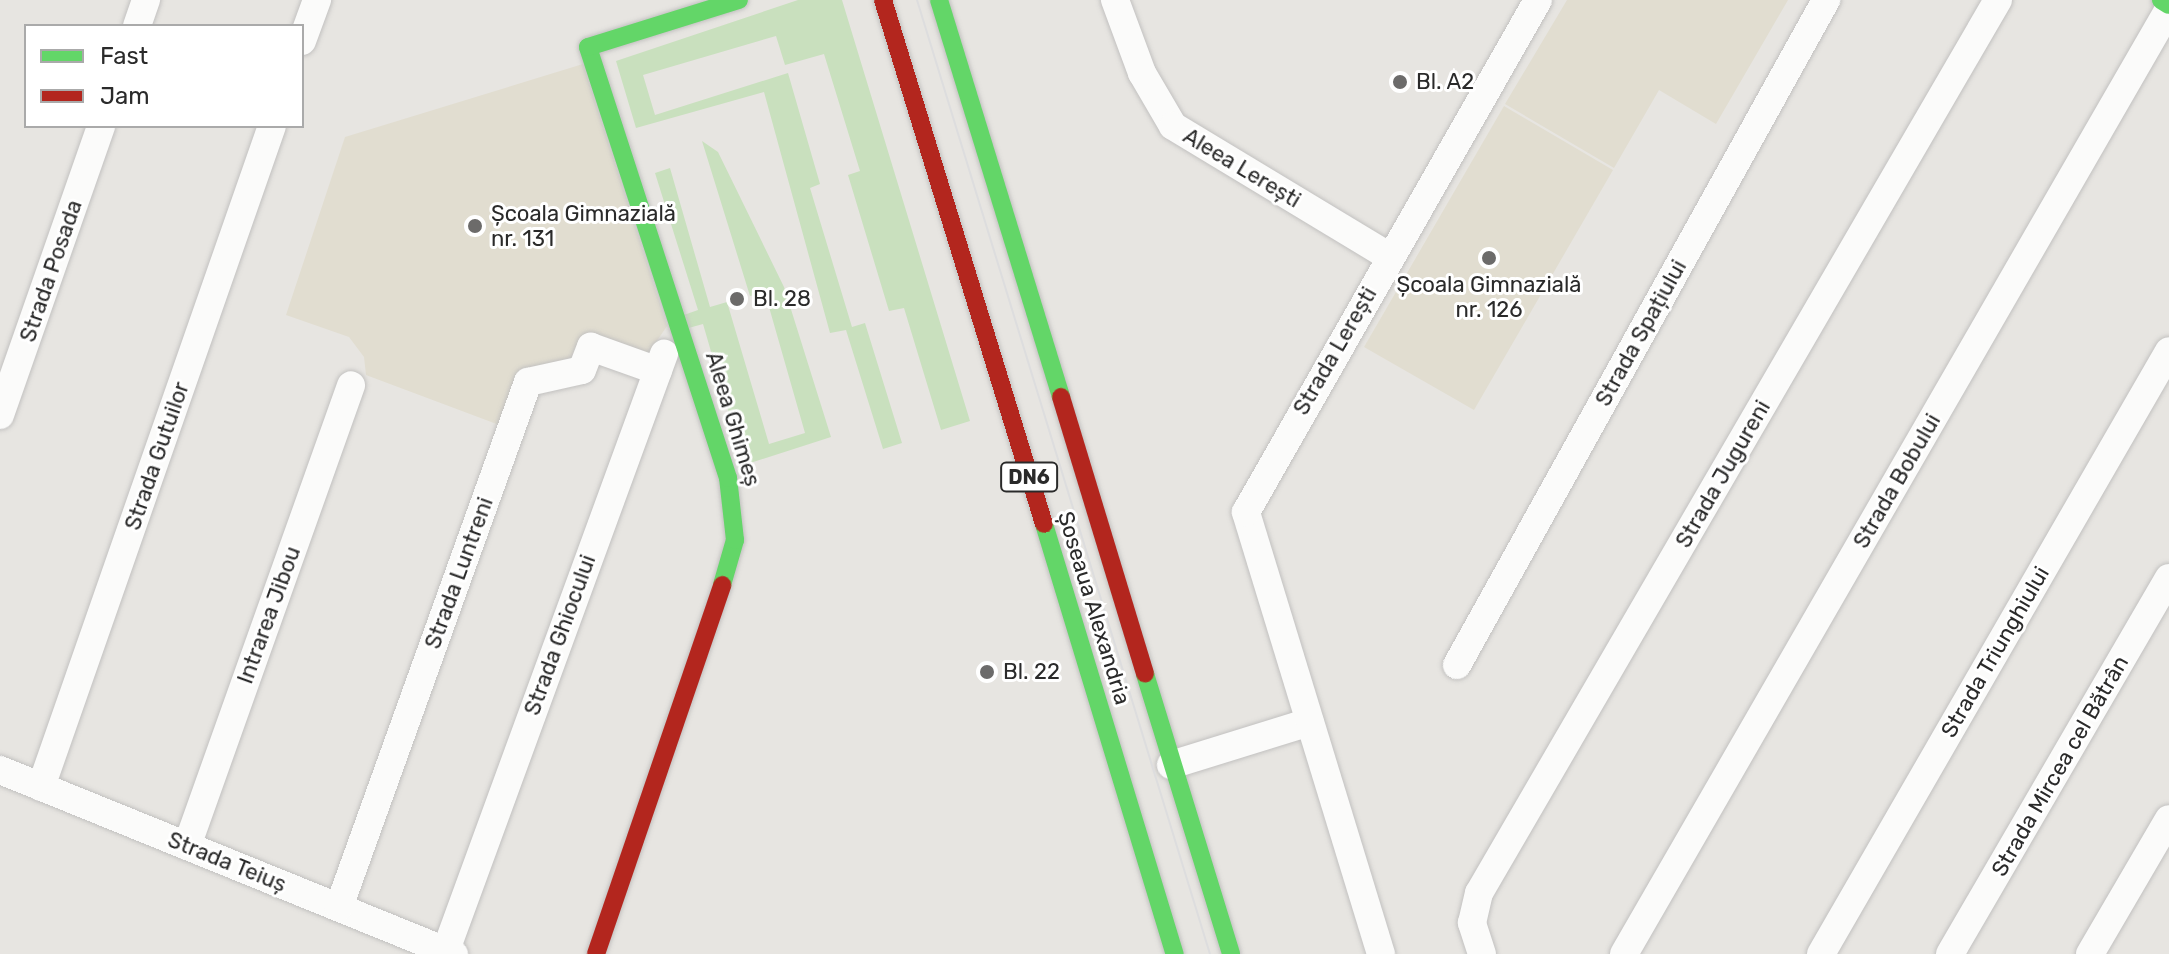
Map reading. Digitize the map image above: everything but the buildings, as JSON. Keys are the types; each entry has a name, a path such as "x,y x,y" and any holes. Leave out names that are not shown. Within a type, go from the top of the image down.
{"main road":[{"name":"Aleea Ghimeș","path":"596,954 713,618 735,540 728,478 588,47 739,0"},
{"name":"Șoseaua Alexandria","path":"883,0 1175,954"},
{"name":"Șoseaua Alexandria","path":"939,0 1231,954"},
{"path":"2161,0 2169,7"}],"street":[{"path":"138,24 146,0"},
{"path":"304,36 317,0"},
{"name":"Strada Lerești","path":"1381,954 1246,512 1299,414 1538,0"},
{"name":"Strada Spațiului","path":"1457,665 1826,0"},
{"name":"Strada Jugureni","path":"1482,954 1472,923 1479,893 1998,0"},
{"name":"Aleea Lerești","path":"1122,5 1159,110 1173,126 1390,257"},
{"name":"Strada Bobului","path":"1624,954 2169,7"},
{"name":"Strada Posada","path":"0,415 100,128"},
{"name":"Strada Gutuilor","path":"41,787 271,128"},
{"name":"Strada Ghiocului","path":"450,952 677,320"},
{"name":"Strada Luntreni","path":"339,907 528,382 582,370 591,347 658,371"},
{"name":"Strada Triunghiului","path":"1821,954 2169,351"},
{"name":"Intrarea Jibou","path":"187,846 351,385"},
{"name":"Strada Mircea cel Bătrân","path":"1950,954 2169,578"},
{"path":"1171,765 1310,722"},
{"name":"Strada Teiuș","path":"3,780 41,787 339,907 398,944 450,952"},
{"path":"2090,954 2169,819"}],"shaded area":[{"path":"1567,0 1788,0 1716,124 1659,90 1614,168 1505,104"},
{"name":"Școala Gimnazială nr. 131","path":"583,64 667,326 644,360 581,363 530,385 502,426 366,375 364,357 349,337 286,315 345,137"},
{"name":"Școala Gimnazială nr. 126","path":"1504,106 1613,170 1474,410 1364,347"}],"green space":[{"path":"798,0 842,0 970,421 941,430 904,308 889,311 848,175 860,171 824,54 785,65 776,36 643,75 655,115 788,73 820,184 810,188 852,327 865,323 902,443 883,449 846,330 830,333 764,92 636,128 616,61"},
{"path":"702,141 718,152 784,287 831,437 744,465 703,324 685,329 681,316 698,310 655,173 670,168 710,307 727,302 769,444 805,433 765,293 750,296"}],"tram line":[{"path":"917,0 1210,954"}],"traffic: fast":[{"path":"722,585 735,540 728,478 588,47 739,0"},
{"path":"939,0 1061,397"},
{"path":"2161,0 2169,5"},
{"path":"1044,524 1175,954"},
{"path":"1145,674 1231,954"}],"traffic: jam":[{"path":"883,0 1044,524"},
{"path":"1061,397 1145,674"},
{"path":"596,954 722,585"}],"place":[{"name":"Bl. A2","path":"1400,82"},
{"name":"Școala Gimnazială nr. 131","path":"475,226"},
{"name":"Școala Gimnazială nr. 126","path":"1489,258"},
{"name":"Bl. 28","path":"737,299"},
{"name":"Bl. 22","path":"987,672"}]}
